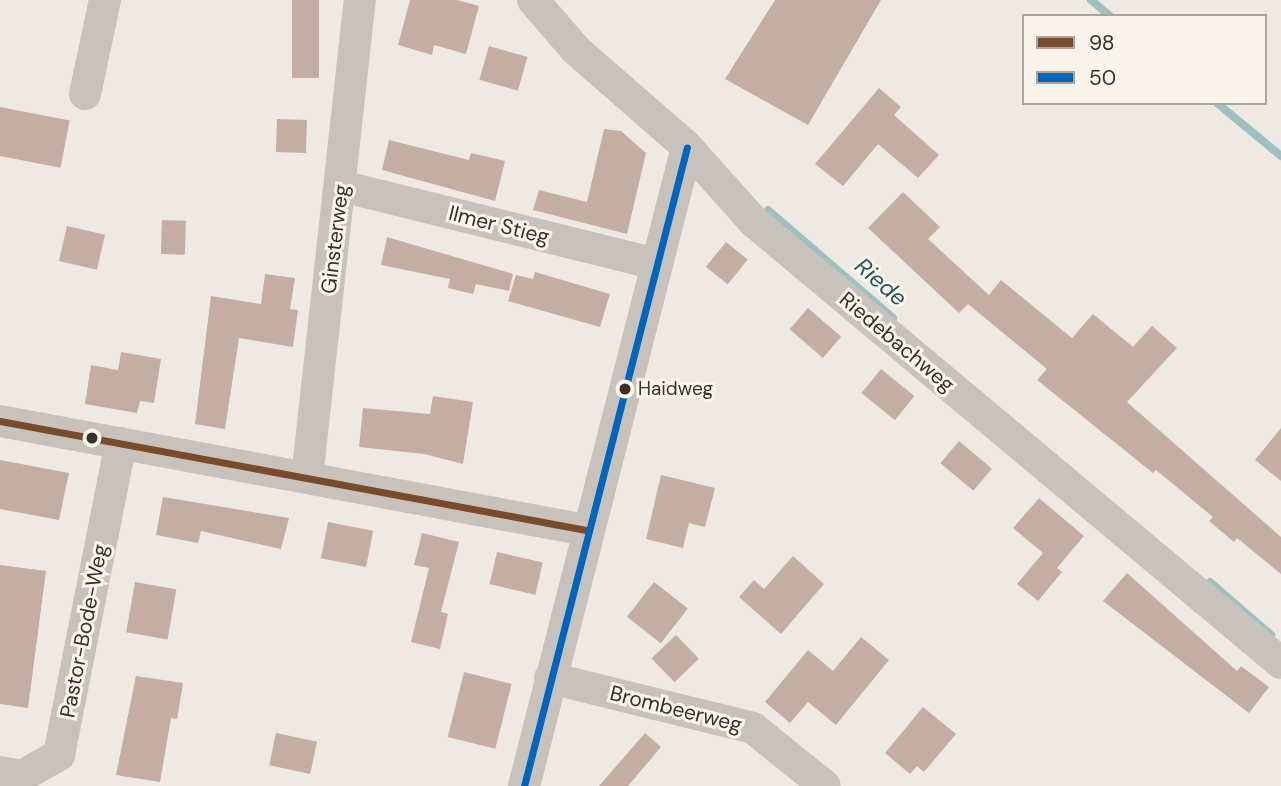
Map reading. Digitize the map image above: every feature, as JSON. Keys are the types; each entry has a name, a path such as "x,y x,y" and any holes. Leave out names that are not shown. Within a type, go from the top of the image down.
{"street":[{"path":"85,94 105,0"},
{"name":"Ginsterweg","path":"307,478 360,0"},
{"name":"Riedebachweg","path":"533,0 576,50 687,147 754,222 1281,663"},
{"path":"524,786 586,530 687,147"},
{"name":"Ilmer Stieg","path":"341,186 656,264"},
{"path":"0,421 586,530"},
{"name":"Pastor-Bode-Weg","path":"0,772 22,776 59,755 121,443"},
{"name":"Brombeerweg","path":"550,678 753,728 825,786"}],"building":[{"path":"292,0 319,0 319,78 292,78"},
{"path":"410,0 457,0 479,6 466,54 434,45 432,55 398,45"},
{"path":"775,0 881,0 808,125 725,79"},
{"path":"489,46 527,57 518,91 479,80"},
{"path":"879,88 901,107 894,115 939,155 918,178 878,144 843,186 815,164"},
{"path":"0,107 70,121 61,168 0,156"},
{"path":"277,119 307,120 306,153 276,152"},
{"path":"604,129 621,131 646,153 627,234 533,210 539,190 587,202"},
{"path":"389,140 469,160 471,153 505,161 495,201 382,170"},
{"path":"903,192 940,227 928,239 989,295 1001,280 1072,338 1093,314 1133,347 1152,326 1177,348 1127,402 1281,537 1281,574 1237,538 1234,542 1209,521 1213,517 1156,470 1153,473 1037,380 1047,369 968,304 959,313 868,228"},
{"path":"162,220 186,221 185,255 161,254"},
{"path":"67,226 105,235 97,270 59,261"},
{"path":"387,237 513,274 509,291 476,284 473,294 448,288 450,279 381,265"},
{"path":"726,242 748,260 728,284 706,267"},
{"path":"535,272 610,294 600,327 508,301 516,275 533,279"},
{"path":"265,274 295,278 290,309 298,310 293,347 239,338 225,429 195,424 211,296 261,304"},
{"path":"808,308 841,337 823,358 790,329"},
{"path":"121,352 161,359 154,403 140,401 137,413 85,404 91,365 118,370"},
{"path":"881,369 914,396 895,420 861,393"},
{"path":"433,396 473,402 463,464 424,454 359,447 363,408 430,414"},
{"path":"1281,428 1281,481 1255,460"},
{"path":"959,441 992,469 973,491 940,463"},
{"path":"0,460 69,473 59,520 0,509"},
{"path":"661,475 715,488 705,527 689,523 683,548 646,539"},
{"path":"163,497 289,518 281,549 201,531 198,543 156,535"},
{"path":"1039,498 1084,536 1057,568 1062,572 1038,601 1017,584 1043,553 1013,528"},
{"path":"328,522 373,531 366,567 321,558"},
{"path":"422,533 459,542 441,612 448,614 440,649 411,642 429,568 414,565"},
{"path":"497,552 543,563 535,595 490,584"},
{"path":"793,556 824,584 781,634 739,597 754,580 764,589"},
{"path":"0,565 46,571 28,708 0,704"},
{"path":"1127,573 1237,671 1241,666 1269,687 1249,713 1103,601"},
{"path":"135,582 176,589 168,640 126,632"},
{"path":"654,582 688,608 661,643 627,617"},
{"path":"676,635 699,659 674,682 652,659"},
{"path":"861,637 889,660 836,725 808,702 790,723 765,702 808,650 833,671"},
{"path":"464,672 512,684 495,749 448,737"},
{"path":"136,676 183,683 177,719 171,718 160,782 116,775"},
{"path":"923,707 956,734 924,772 917,766 910,774 885,753"},
{"path":"276,733 317,742 310,774 269,765"},
{"path":"645,733 661,747 628,786 599,786"}],"waterway":[{"path":"1091,0 1108,14"},
{"path":"1219,105 1281,156"},
{"name":"Riede","path":"768,210 893,318"},
{"name":"Riede","path":"1210,582 1271,635"}],"transit line":[{"name":"50","path":"524,786 687,147"},
{"name":"98","path":"0,421 586,530"}],"place":[{"name":"Haidweg","path":"625,389"}]}
